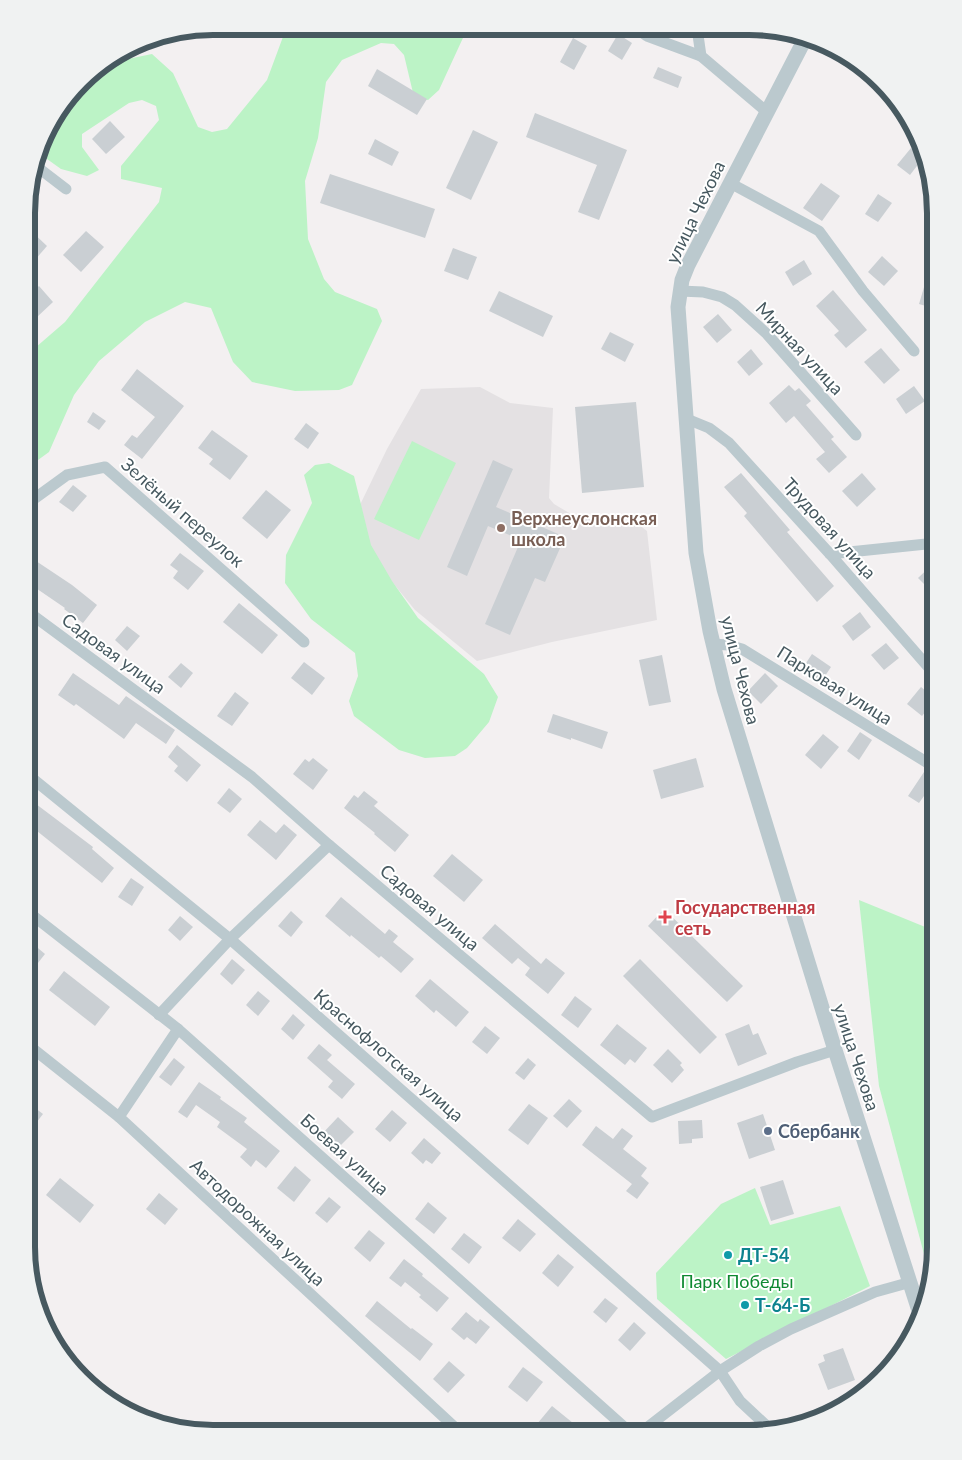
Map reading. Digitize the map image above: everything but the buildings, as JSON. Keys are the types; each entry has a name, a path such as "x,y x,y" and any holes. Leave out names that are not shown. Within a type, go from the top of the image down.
{"street":[{"path":"645,35 701,56 767,112"},
{"path":"698,35 701,56"},
{"name":"улица Чехова","path":"802,43 682,280 678,307 696,553 712,644 724,689 835,1050 918,1305"},
{"path":"40,169 66,189"},
{"path":"730,183 819,232 862,291 914,351"},
{"name":"Мирная улица","path":"680,291 703,292 722,297 735,305 766,334 856,435"},
{"name":"Трудовая улица","path":"686,419 709,428 729,443 830,554 927,666"},
{"name":"Зелёный переулок","path":"35,498 67,475 105,467 304,642"},
{"path":"830,554 927,544"},
{"name":"Садовая улица","path":"35,617 252,777 329,845 652,1117 797,1062 835,1050"},
{"name":"Парковая улица","path":"712,644 728,645 742,649 927,762"},
{"name":"Краснофлотская улица","path":"35,781 230,939 720,1371 740,1401 764,1424"},
{"path":"159,1015 230,939 329,845"},
{"name":"Боевая улица","path":"35,917 178,1029 622,1425"},
{"path":"119,1117 178,1029"},
{"name":"Автодорожная улица","path":"35,1050 119,1117 452,1425"},
{"path":"651,1425 720,1371 759,1346 791,1329 875,1292 911,1282"}],"shaded area":[{"name":"Верхнеуслонская школа","path":"480,387 510,403 553,408 549,498 554,504 576,517 638,524 647,531 657,620 552,642 477,661 415,610 363,546 358,509 387,449 421,389"}],"green space":[{"path":"284,35 464,35 439,90 428,100 414,97 404,55 394,44 381,43 342,60 326,82 318,138 305,181 308,239 324,279 335,292 377,309 382,321 352,385 339,390 295,391 252,382 233,362 211,308 185,302 145,322 99,361 74,395 49,452 35,460 35,348 65,322 159,202 162,188 121,179 121,166 159,120 156,106 142,100 129,103 82,134 82,147 99,170 87,176 61,169 44,157 53,134 65,114 87,87 114,65 122,60 152,54 173,73 198,127 212,132 227,129 267,80"},
{"path":"412,441 456,463 419,540 374,519"},
{"path":"329,463 354,476 371,545 392,581 418,618 484,674 498,697 489,722 467,748 455,756 425,758 399,750 354,716 349,701 358,676 355,653 311,619 285,583 286,555 312,503 304,475 315,465"},
{"path":"859,900 927,928 926,1262 879,1086"},
{"name":"Парк Победы","path":"755,1188 770,1225 840,1206 870,1286 726,1359 657,1299 656,1273 721,1204"}],"place":[{"name":"Верхнеуслонская школа","path":"501,528"},
{"name":"Государственная сеть","path":"665,917"},
{"name":"Сбербанк","path":"768,1131"},
{"name":"ДТ-54","path":"728,1255"},
{"name":"Т-64-Б","path":"745,1305"}]}
